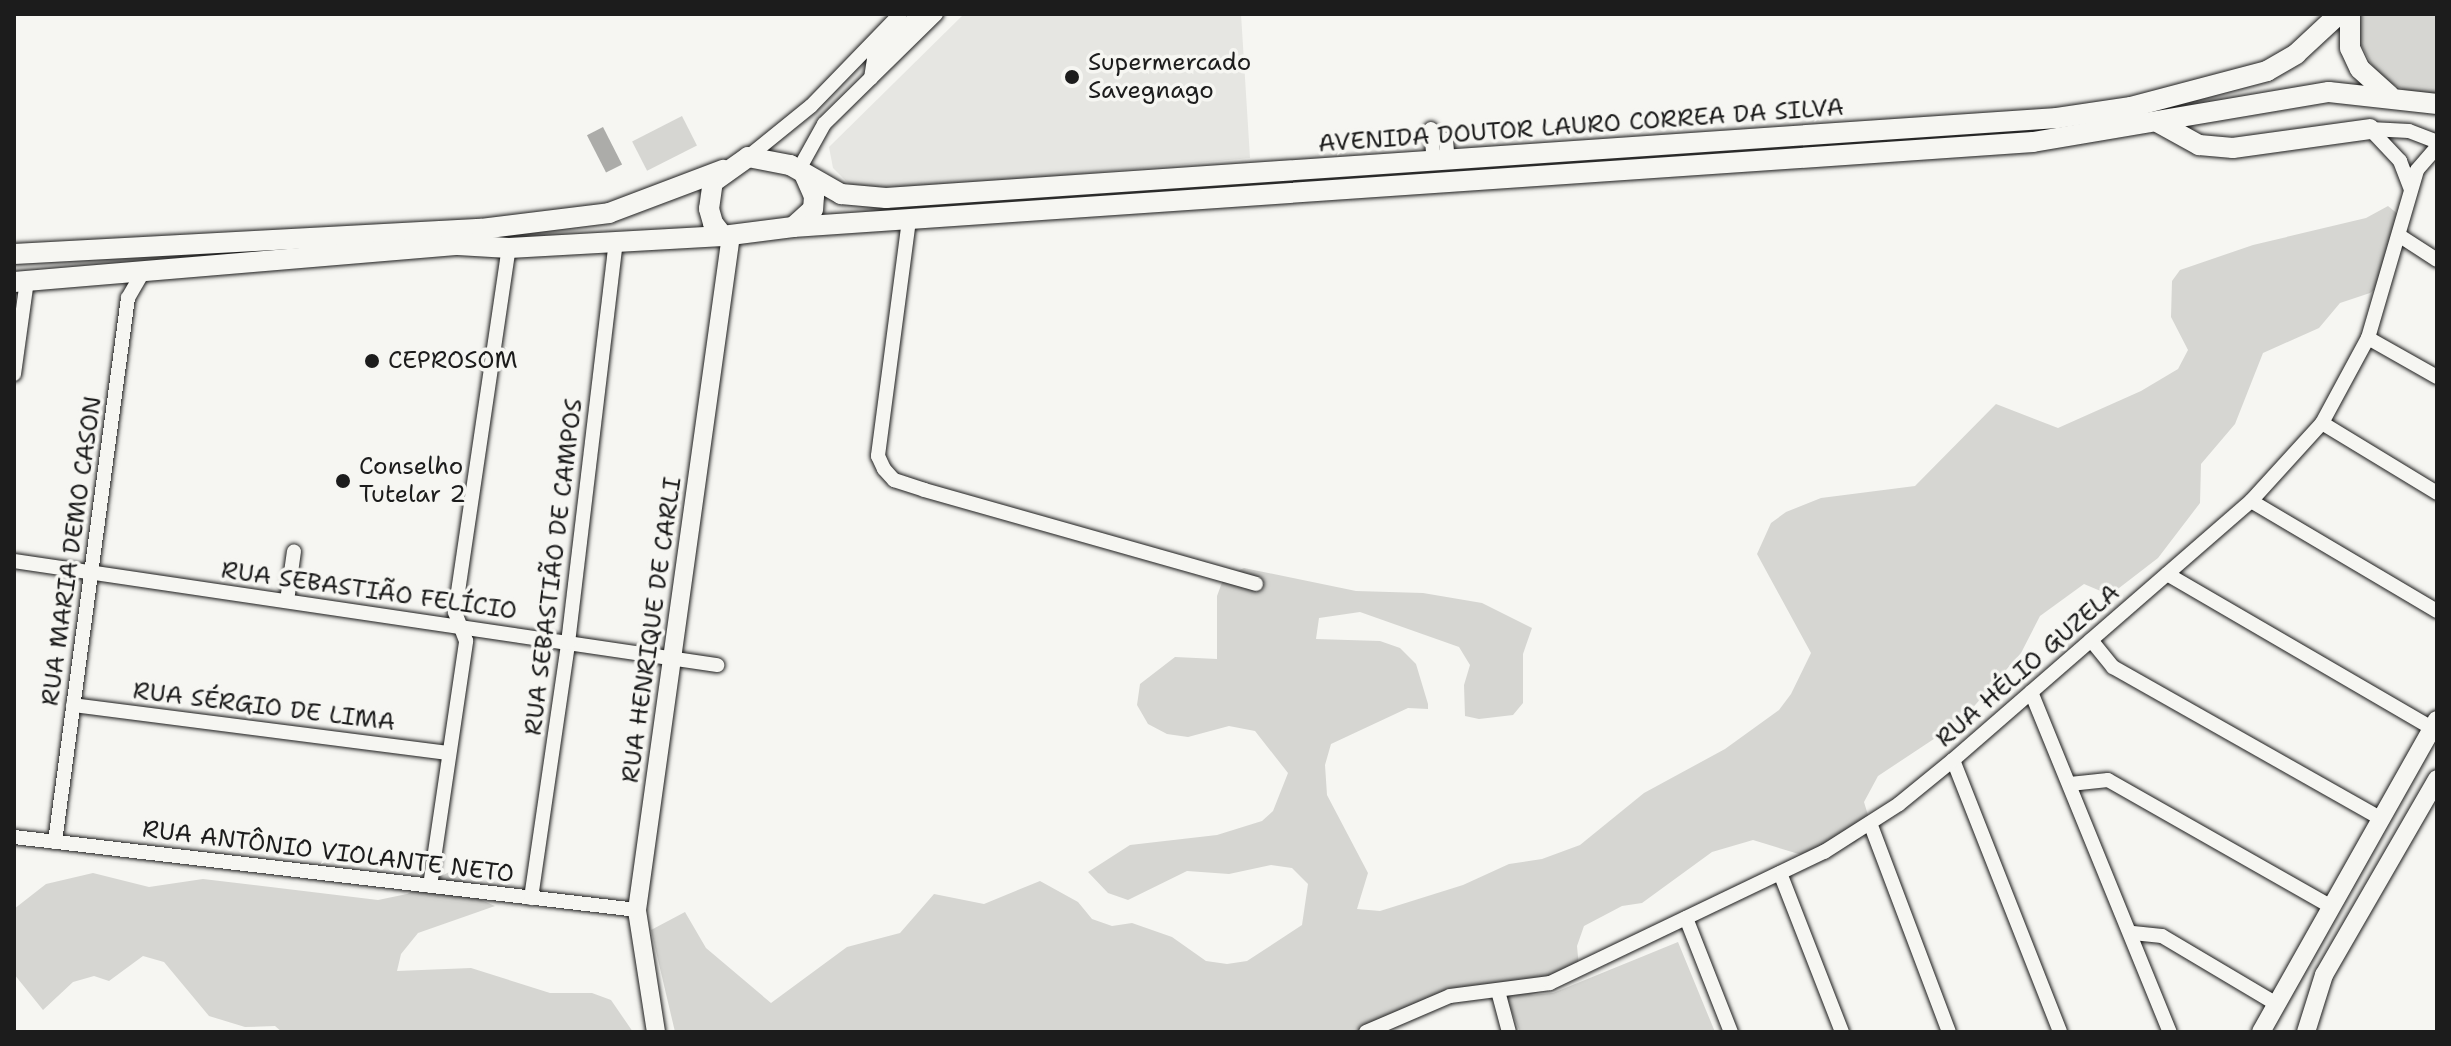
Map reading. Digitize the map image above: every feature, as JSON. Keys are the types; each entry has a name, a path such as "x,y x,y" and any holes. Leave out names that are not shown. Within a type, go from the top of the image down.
{"main road":[{"name":"AVENIDA DOUTOR LAURO CORREA DA SILVA","path":"801,174 841,194 886,198 1946,128 2131,107 2267,71 2296,54 2339,14"},
{"path":"2350,14 2350,48 2360,69 2400,102"},
{"path":"21,281 458,245 509,248 727,235 793,227 2033,142 2329,92 2437,104"},
{"path":"2159,123 2199,145 2233,148 2370,129"},
{"path":"14,254 481,229 609,213 723,170 748,157 772,159 801,174 814,196 813,209 793,227"},
{"path":"723,170 713,182 709,209 727,235"}],"street":[{"path":"748,157 811,106 900,14"},
{"path":"871,78 874,58 919,14"},
{"path":"801,174 824,124 936,14"},
{"path":"1431,129 1441,163"},
{"path":"2370,129 2409,131 2437,145"},
{"path":"2370,129 2400,161 2411,189"},
{"path":"1441,163 1446,140"},
{"name":"RUA HÉLIO GUZELA","path":"1367,1032 1450,996 1550,983 1780,873 1870,823 1953,760 2251,501 2322,423 2368,338 2417,170 2437,145"},
{"path":"909,220 878,456 894,480 1256,584"},
{"name":"RUA HENRIQUE DE CARLI","path":"656,1032 637,910 727,235"},
{"path":"2400,236 2437,260"},
{"name":"RUA SEBASTIÃO DE CAMPOS","path":"531,898 568,643 616,241"},
{"path":"430,886 466,641 455,612 509,248"},
{"name":"RUA MARIA DEMO CASON","path":"55,842 128,298 144,270"},
{"path":"14,374 21,281"},
{"path":"2368,338 2437,377"},
{"path":"2322,423 2437,493"},
{"path":"2251,501 2437,611"},
{"path":"287,601 294,551"},
{"name":"RUA SEBASTIÃO FELÍCIO","path":"14,561 717,665"},
{"path":"2167,574 2434,724 2261,1032"},
{"path":"2091,640 2113,667 2380,818"},
{"path":"2031,692 2133,933 2170,1032"},
{"name":"RUA SÉRGIO DE LIMA","path":"73,705 449,753"},
{"path":"1953,760 2060,1032"},
{"path":"2306,1032 2324,975 2437,779"},
{"path":"2070,784 2108,780 2330,906"},
{"path":"1870,823 1949,1032"},
{"name":"RUA ANTÔNIO VIOLANTE NETO","path":"14,837 637,910"},
{"path":"1780,873 1842,1032"},
{"path":"1686,918 1731,1032"},
{"path":"2133,933 2162,936 2275,1003"},
{"path":"1498,991 1509,1032"}],"shaded area":[{"name":"Supermercado Savegnago","path":"964,14 1241,14 1250,158 898,191 856,191 833,168 829,147"},
{"path":"2361,14 2437,14 2437,93 2418,96 2379,78 2358,39"},
{"path":"682,116 697,145 647,171 632,141"},
{"path":"603,127 622,164 606,173 587,135"},
{"path":"2388,206 2399,215 2401,250 2385,282 2370,293 2340,303 2319,328 2263,353 2235,424 2201,464 2200,503 2158,558 2110,595 2084,584 2040,616 2021,653 1961,721 1878,776 1864,802 1871,825 1856,842 1827,855 1802,855 1753,840 1712,852 1642,903 1622,906 1584,926 1577,946 1579,967 1567,983 1530,995 1553,993 1678,942 1715,1032 1520,1032 1508,1002 1474,989 1452,989 1358,1032 675,1032 651,930 685,912 706,948 771,1003 847,947 900,933 934,894 984,904 1040,881 1078,902 1092,919 1112,926 1132,923 1172,937 1206,961 1227,964 1247,961 1302,925 1308,884 1292,868 1271,865 1229,874 1187,871 1128,900 1108,893 1088,872 1130,845 1217,835 1262,821 1273,811 1288,773 1255,731 1229,726 1188,737 1167,734 1148,724 1137,705 1140,684 1175,657 1217,659 1217,596 1224,577 1244,568 1356,591 1423,593 1482,603 1532,628 1523,654 1523,703 1513,715 1479,719 1465,716 1464,685 1470,665 1459,647 1360,612 1319,618 1316,639 1380,641 1400,648 1416,664 1428,704 1428,709 1408,708 1331,744 1325,765 1327,795 1368,873 1357,909 1380,911 1463,885 1509,864 1542,859 1580,845 1644,793 1725,749 1779,710 1791,694 1811,653 1757,554 1771,523 1786,512 1821,498 1915,486 1996,404 2058,428 2141,391 2178,369 2188,350 2171,317 2172,281 2180,270 2253,245 2366,218"},
{"path":"453,870 479,899 495,906 418,933 401,954 397,971 471,968 550,993 592,993 611,1000 633,1032 282,1032 275,1026 245,1027 209,1016 164,962 143,956 109,981 94,976 73,982 43,1010 14,974 14,909 46,884 93,873 149,887 203,879 378,900 407,894"}],"place":[{"name":"Supermercado Savegnago","path":"1072,77"},
{"name":"CEPROSOM","path":"372,361"},
{"name":"Conselho Tutelar 2","path":"343,481"}]}
